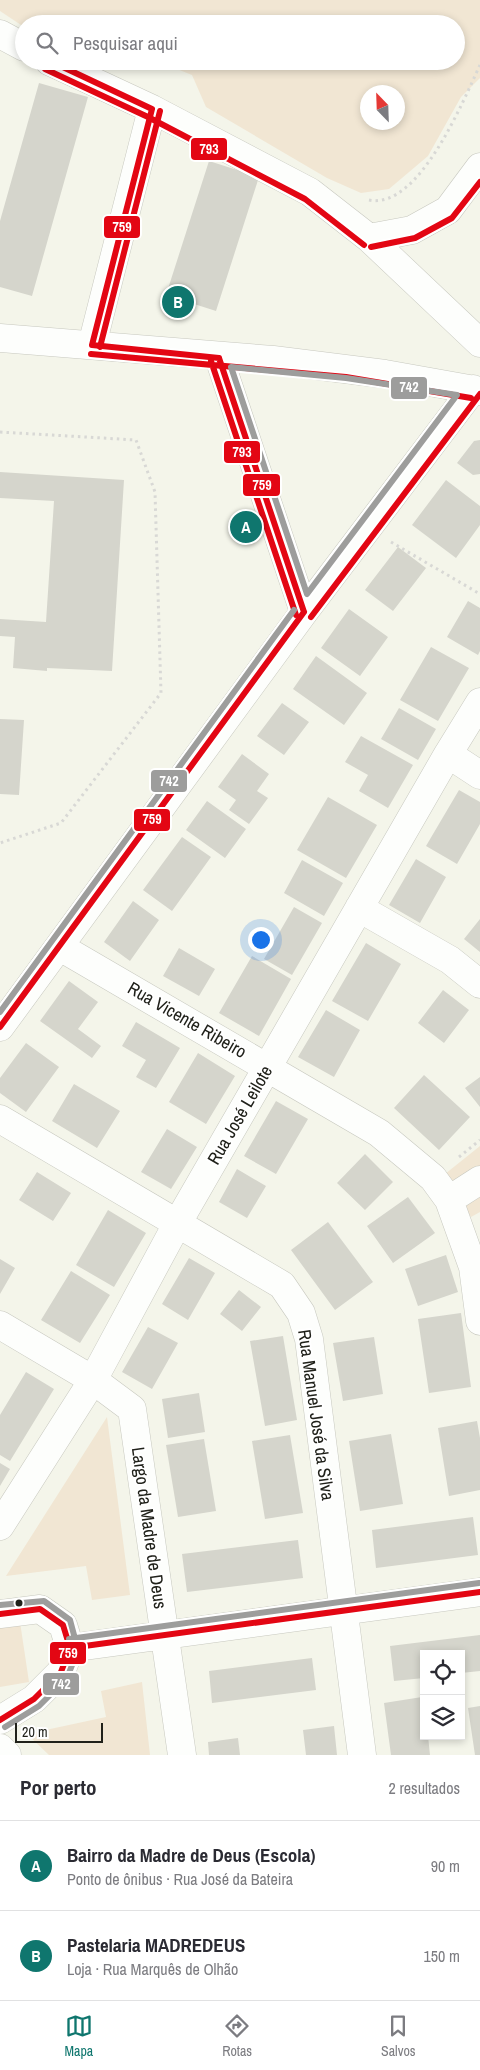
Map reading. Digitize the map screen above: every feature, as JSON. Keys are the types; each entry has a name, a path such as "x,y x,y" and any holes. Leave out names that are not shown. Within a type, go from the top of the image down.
{"street":[{"path":"0,34 15,42"},
{"path":"69,70 152,108 310,192 369,238 480,343"},
{"path":"92,345 152,108"},
{"path":"369,238 412,230 448,210 480,167"},
{"path":"0,338 219,358 273,360 385,374 477,390 367,528 304,612 0,1027"},
{"path":"219,358 304,612"},
{"name":"Rua José Leilote","path":"0,1526 93,1380 177,1224 448,754 480,702"},
{"path":"448,754 480,775"},
{"path":"359,908 450,960 480,984"},
{"name":"Rua Vicente Ribeiro","path":"60,947 379,1133 433,1178 449,1200 473,1267 480,1321"},
{"name":"Rua Manuel José da Silva","path":"0,1119 282,1285 301,1314 309,1340 362,1755"},
{"path":"449,1200 480,1180"},
{"name":"Largo da Madre de Deus","path":"0,1325 93,1380 132,1409 182,1755"},
{"path":"70,1648 120,1643 165,1634 480,1592"},
{"path":"0,1614 40,1609 63,1625 70,1648 60,1672 34,1698 0,1720"},
{"path":"0,1748 7,1755"}],"path":[{"path":"365,199 374,201 391,196 410,183 436,154 480,66"},
{"path":"0,432 136,440 155,492 161,693 61,823 0,843"},
{"path":"367,528 480,594"}],"shaded area":[{"path":"0,0 480,0 480,78 461,97 428,156 389,189 361,193 327,178 206,107 192,75 180,70 465,70 465,15 15,15 15,21 0,11"},
{"path":"480,1146 480,1212 471,1217 445,1174"},
{"path":"107,1417 130,1595 92,1600 86,1566 6,1576"},
{"path":"20,1622 29,1682 0,1687 0,1625"},
{"path":"142,1682 150,1755 49,1755 27,1734 106,1717 101,1691"}],"building":[{"path":"39,83 88,97 32,296 0,287 0,221"},
{"path":"209,161 259,177 216,311 166,295"},
{"path":"480,440 480,474 473,475 457,463 474,441"},
{"path":"0,472 124,480 112,671 47,668 47,671 13,668 15,637 0,636 0,619 46,622 54,501 0,498"},
{"path":"446,480 480,506 480,525 456,558 412,525"},
{"path":"398,547 426,568 393,611 365,590"},
{"path":"468,601 480,608 480,651 478,655 447,637"},
{"path":"349,609 388,637 360,676 321,648"},
{"path":"431,647 469,668 438,721 400,700"},
{"path":"316,656 367,693 344,725 293,689"},
{"path":"282,703 309,722 284,755 257,736"},
{"path":"399,708 436,729 418,760 381,739"},
{"path":"0,719 24,720 19,795 0,794"},
{"path":"361,736 413,765 388,808 359,791 368,775 345,762"},
{"path":"242,754 269,774 257,791 268,798 249,824 229,810 236,800 218,787"},
{"path":"459,790 480,802 480,824 457,864 426,846"},
{"path":"328,797 377,825 346,878 297,850"},
{"path":"207,801 246,829 225,858 186,830"},
{"path":"182,837 211,857 172,911 143,890"},
{"path":"416,859 446,877 420,923 389,905"},
{"path":"302,860 343,883 324,916 284,893"},
{"path":"133,901 159,920 130,961 104,942"},
{"path":"294,907 322,923 292,975 264,959"},
{"path":"480,919 480,952 464,939"},
{"path":"366,943 401,964 368,1021 332,1001"},
{"path":"179,948 215,969 199,996 163,976"},
{"path":"252,956 291,979 259,1036 219,1013"},
{"path":"69,981 98,1002 78,1029 101,1046 92,1058 40,1021"},
{"path":"443,990 469,1010 444,1043 418,1023"},
{"path":"326,1010 360,1030 334,1077 298,1057"},
{"path":"136,1022 180,1048 156,1088 136,1077 146,1060 122,1046"},
{"path":"26,1043 59,1067 26,1112 0,1093 0,1078"},
{"path":"198,1053 235,1076 206,1124 169,1102"},
{"path":"424,1075 470,1117 439,1150 394,1108"},
{"path":"480,1077 480,1107 465,1088"},
{"path":"74,1084 120,1111 97,1148 52,1121"},
{"path":"276,1101 308,1119 276,1174 244,1156"},
{"path":"167,1129 197,1147 171,1189 141,1172"},
{"path":"365,1154 393,1182 365,1210 337,1183"},
{"path":"237,1169 266,1186 247,1218 219,1202"},
{"path":"37,1172 71,1193 53,1221 19,1200"},
{"path":"408,1197 435,1233 393,1263 367,1226"},
{"path":"108,1210 146,1233 114,1287 76,1265"},
{"path":"328,1222 373,1282 335,1310 291,1250"},
{"path":"446,1255 458,1292 418,1306 405,1269"},
{"path":"189,1258 215,1273 188,1320 162,1304"},
{"path":"0,1259 15,1268 0,1294"},
{"path":"71,1271 110,1295 80,1343 41,1320"},
{"path":"239,1290 261,1307 242,1331 220,1314"},
{"path":"461,1313 471,1387 429,1393 418,1319"},
{"path":"148,1327 178,1343 152,1389 122,1372"},
{"path":"283,1336 297,1420 265,1426 250,1341"},
{"path":"374,1337 383,1394 343,1401 333,1343"},
{"path":"26,1372 54,1389 10,1461 0,1455 0,1415"},
{"path":"199,1393 205,1432 168,1438 162,1399"},
{"path":"477,1421 480,1438 480,1490 449,1496 438,1428"},
{"path":"391,1434 403,1504 360,1511 349,1441"},
{"path":"290,1435 303,1513 265,1519 252,1441"},
{"path":"204,1439 216,1511 178,1517 166,1445"},
{"path":"0,1463 10,1469 0,1486"},
{"path":"473,1517 478,1555 376,1568 372,1530"},
{"path":"298,1540 303,1578 187,1592 182,1554"},
{"path":"480,1635 480,1671 465,1673 465,1650 420,1650 420,1678 394,1681 390,1646"},
{"path":"312,1658 316,1690 212,1703 209,1671"},
{"path":"420,1697 420,1740 428,1740 430,1755 391,1755 384,1703"},
{"path":"480,1706 480,1755 475,1755 468,1708"},
{"path":"334,1726 337,1755 306,1755 303,1730"},
{"path":"238,1738 240,1755 209,1755 208,1742"}],"transit line":[{"name":"793","path":"47,70 148,117 305,199 364,245"},
{"name":"759","path":"69,70 152,109"},
{"name":"759","path":"92,345 152,109"},
{"name":"793","path":"100,347 160,111"},
{"name":"793","path":"371,247 415,238 452,218 480,182"},
{"name":"759","path":"92,345 219,358"},
{"name":"793","path":"91,354 346,377 471,398"},
{"name":"759","path":"219,358 304,612"},
{"name":"793","path":"211,361 296,615"},
{"name":"742","path":"231,367 346,378 457,395 307,594 231,367"},
{"name":"793","path":"311,617 480,394"},
{"name":"742","path":"0,1012 294,610"},
{"name":"759","path":"0,1027 304,612"},
{"name":"742","path":"69,1639 479,1583"},
{"name":"759","path":"70,1648 480,1592"},
{"name":"742","path":"0,1605 44,1601 70,1620 78,1650 67,1678 39,1706 5,1727"},
{"name":"759","path":"0,1614 40,1609 63,1625 70,1648 61,1672 34,1699 0,1720"}],"place":[{"name":"Pastelaria MADREDEUS","path":"178,302"},
{"name":"Bairro da Madre de Deus (Escola)","path":"246,527"}]}
